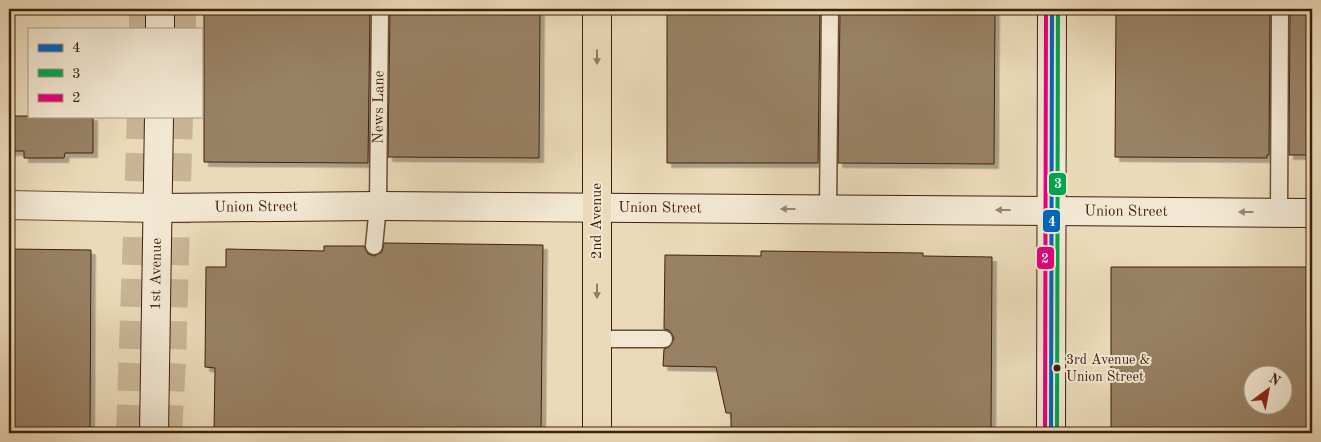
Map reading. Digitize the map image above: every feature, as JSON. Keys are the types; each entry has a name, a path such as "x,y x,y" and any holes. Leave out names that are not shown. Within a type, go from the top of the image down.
{"main road":[{"name":"2nd Avenue","path":"597,433 598,9"}],"street":[{"path":"160,9 160,28"},
{"path":"1051,433 1052,9"},
{"name":"1st Avenue","path":"154,433 159,118"},
{"name":"Union Street","path":"9,205 158,208 378,206 1312,213"}],"lane":[{"name":"News Lane","path":"374,246 378,206 380,9"},
{"path":"828,209 830,9"},
{"path":"1279,212 1280,9"},
{"path":"597,339 664,339"}],"building":[{"path":"204,9 370,9 368,163 204,162"},
{"path":"390,9 540,9 539,158 388,157"},
{"path":"667,9 820,9 818,163 667,163"},
{"path":"840,9 995,9 994,164 838,163"},
{"path":"1116,9 1270,9 1269,155 1267,155 1267,158 1115,157"},
{"path":"1290,9 1312,9 1312,155 1289,155"},
{"path":"9,116 28,116 28,118 93,118 93,153 65,153 64,158 24,158 24,151 9,151"},
{"path":"384,243 543,245 541,433 214,433 215,368 205,367 206,267 226,267 226,249 324,251 324,246 364,246 368,254 374,256 382,252"},
{"path":"9,249 91,250 90,433 9,433"},
{"path":"761,251 923,253 923,256 992,257 991,433 731,433 731,413 726,413 716,367 663,366 664,349 669,347 674,339 669,330 664,329 665,255 761,256"},
{"path":"1111,267 1312,267 1312,433 1111,433"}],"tunnel":[{"path":"143,9 143,28"},
{"path":"182,9 182,28"},
{"path":"130,433 141,118"},
{"path":"168,433 172,362 179,118"}],"transit line":[{"name":"2","path":"1045,433 1046,9"},
{"name":"4","path":"1051,433 1052,9"},
{"name":"3","path":"1057,433 1058,9"}],"place":[{"name":"3rd Avenue & Union Street","path":"1057,368"}]}
